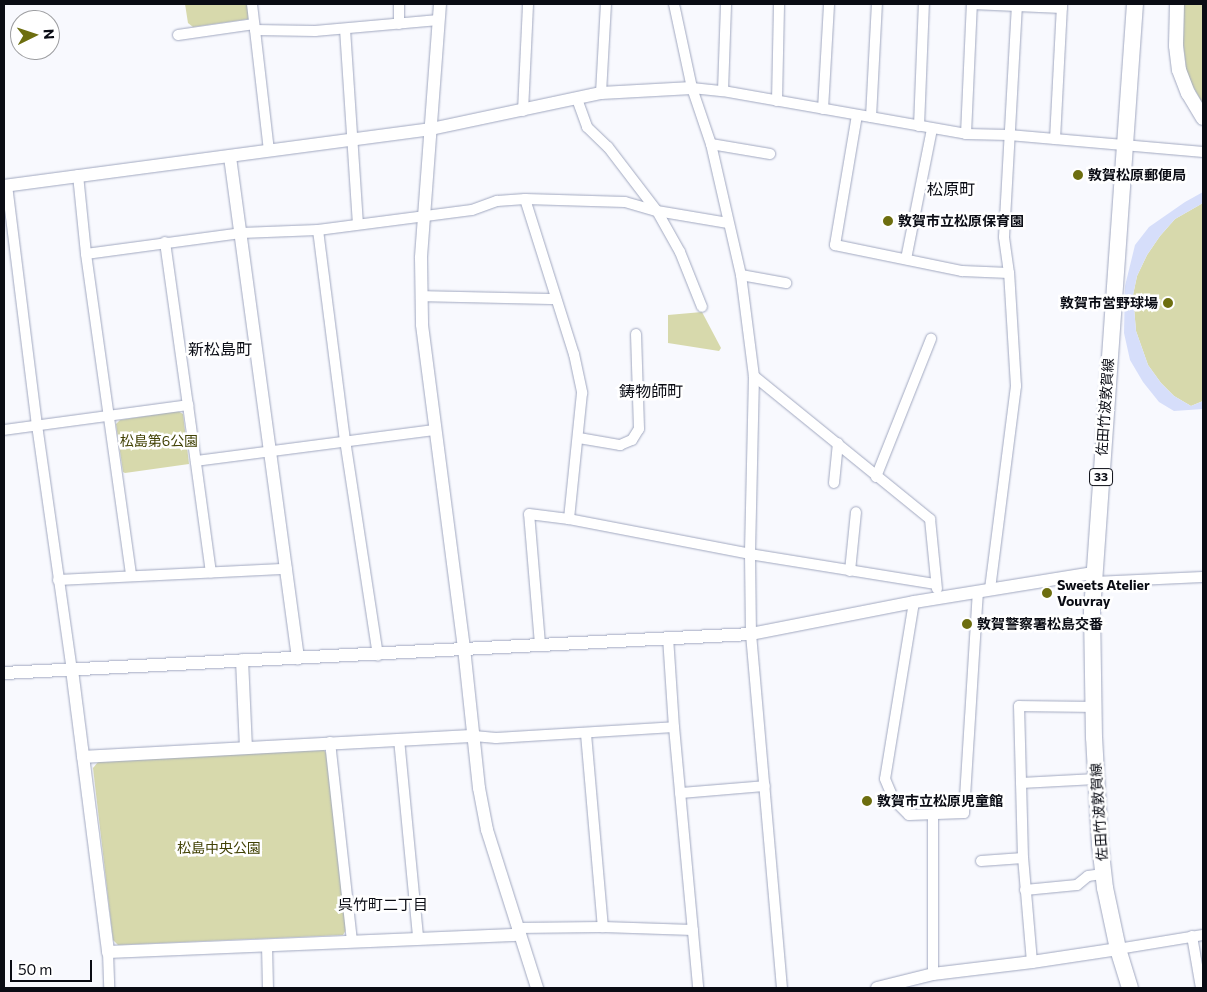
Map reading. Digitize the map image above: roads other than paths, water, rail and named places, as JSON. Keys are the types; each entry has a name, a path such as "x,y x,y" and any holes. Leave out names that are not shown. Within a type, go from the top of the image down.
{"main road":[{"name":"佐田竹波敦賀線","path":"1130,988 1118,949 1103,874 1093,706 1094,577 1135,4"},
{"path":"1177,4 1178,63 1188,93 1203,118"}],"street":[{"path":"252,4 269,150"},
{"path":"399,4 399,24"},
{"path":"440,4 424,216 421,296 422,324 464,648 479,788 487,830 537,988"},
{"path":"522,111 528,4"},
{"path":"601,93 606,4"},
{"path":"674,4 692,88 711,144 728,223 742,275 754,376 750,554 751,634 782,988"},
{"path":"723,91 726,4"},
{"path":"777,101 779,4"},
{"path":"822,109 829,4"},
{"path":"871,117 877,4"},
{"path":"919,126 924,4"},
{"path":"966,134 972,4 1062,6 1055,140"},
{"path":"914,602 885,779 894,800 909,815 964,814 984,590 1016,386 1009,272 1004,237 1017,5"},
{"path":"178,35 255,27 345,29 438,20"},
{"path":"345,29 358,224"},
{"path":"109,988 108,952 72,670 58,580 5,185 431,129 601,93 692,88 723,91 966,134 1009,135 1203,152"},
{"path":"577,99 587,127 608,148 657,211 680,252 702,307"},
{"path":"857,115 835,245 962,271 1009,272"},
{"path":"906,259 932,129"},
{"path":"711,144 770,154"},
{"path":"230,156 298,658"},
{"path":"78,175 86,254 131,576"},
{"path":"86,254 240,233 318,230 472,210 496,201 525,199 625,202 657,211 728,223"},
{"path":"525,199 574,354 582,394 579,438 568,519"},
{"path":"318,230 345,440 378,655"},
{"path":"165,242 211,572"},
{"path":"742,275 786,283"},
{"path":"421,296 556,299"},
{"path":"579,438 620,445 632,440 639,429 636,334"},
{"path":"876,478 931,338"},
{"path":"754,376 838,443 876,478 930,519 938,599"},
{"path":"4,430 188,405"},
{"path":"196,461 345,440 435,430"},
{"path":"834,483 838,443"},
{"path":"850,571 856,512"},
{"path":"540,644 529,514 568,519 750,554 936,584"},
{"path":"58,580 287,569"},
{"path":"4,673 242,660 378,655 464,648 751,634 984,590 1094,577 1203,577"},
{"path":"668,637 674,726 698,988"},
{"path":"242,660 246,746"},
{"path":"1032,962 1023,858 1019,706 1093,706"},
{"path":"83,757 330,742 586,734 674,726"},
{"path":"586,734 603,927"},
{"path":"399,739 418,938"},
{"path":"330,742 352,942"},
{"path":"1021,784 1096,779"},
{"path":"680,793 765,786"},
{"path":"933,816 933,974"},
{"path":"981,861 1023,858"},
{"path":"1025,890 1077,885 1088,876 1103,874"},
{"path":"108,952 352,942 603,927 693,930"},
{"path":"876,988 933,974 1032,962 1203,934"},
{"path":"1192,936 1201,988"},
{"path":"267,945 268,988"}],"place":[{"name":"敦賀松原郵便局","path":"1078,175"},
{"name":"敦賀市立松原保育園","path":"888,221"},
{"name":"敦賀市営野球場","path":"1168,303"},
{"name":"Sweets Atelier Vouvray","path":"1047,593"},
{"name":"敦賀警察署松島交番","path":"967,624"},
{"name":"敦賀市立松原児童館","path":"867,801"}],"district":[{"name":"松原町","path":"951,189"},
{"name":"新松島町","path":"220,349"},
{"name":"鋳物師町","path":"651,391"},
{"name":"呉竹町二丁目","path":"383,905"}],"park label":[{"name":"松島第6公園","path":"159,441"},
{"name":"松島中央公園","path":"219,848"}]}
